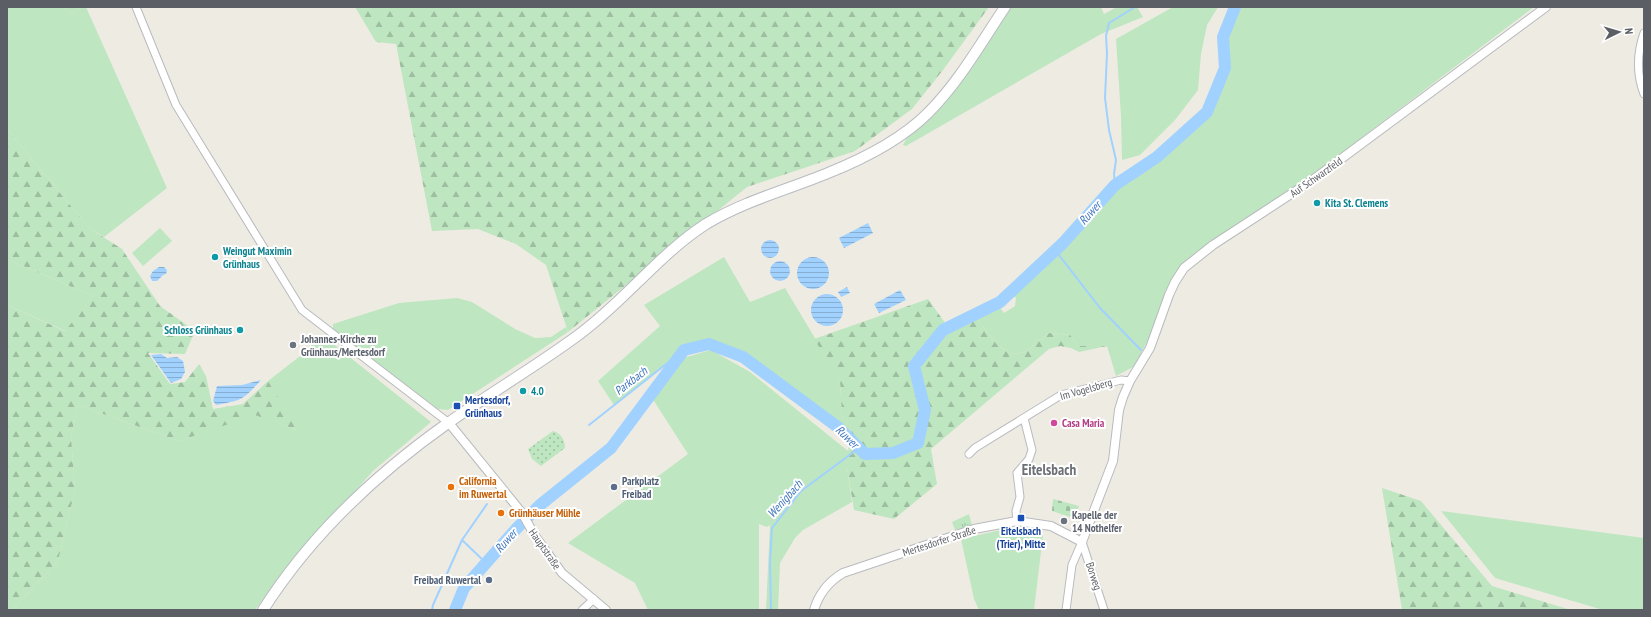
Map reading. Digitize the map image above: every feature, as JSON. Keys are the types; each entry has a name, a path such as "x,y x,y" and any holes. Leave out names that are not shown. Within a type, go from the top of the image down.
{"main road":[{"path":"263,610 297,562 348,506 377,479 412,449 448,423 578,336 612,308 656,265 705,225 754,200 802,184 853,163 901,135 927,114 960,75 1005,7"}],"street":[{"path":"136,7 176,105 302,310 448,423"},
{"name":"Auf Schwarzfeld","path":"1082,542 1113,461 1121,403 1130,381 1150,348 1179,274 1190,263 1213,245 1314,179 1546,7"},
{"path":"1644,33 1639,48 1639,78 1644,94"},
{"name":"Im Vogelsberg","path":"969,454 975,448 1061,395 1118,380 1127,379 1130,381"},
{"path":"1017,521 1016,512 1020,497 1017,473 1029,459 1032,450 1024,418"},
{"name":"Hauptstraße","path":"448,423 522,513 562,573 606,610"},
{"name":"Mertesdorfer Straße","path":"814,610 824,589 833,579 848,570 974,529 1017,521 1028,522 1051,526 1082,542"},
{"path":"1066,610 1072,565 1082,542"},
{"name":"Borweg","path":"1082,542 1104,610"},
{"path":"582,610 594,599"}],"green space":[{"path":"7,7 64,7 71,14 83,7 86,7 167,188 104,237 89,228 7,129"},
{"path":"64,7 83,7 71,14"},
{"path":"355,7 989,7 943,70 912,109 855,151 747,187 568,332 546,265 516,244 478,229 432,231 396,44 376,42"},
{"path":"1011,7 1101,7 1104,14 1117,7 1137,7 1143,17 1101,34 906,146 903,145 908,136 991,34"},
{"path":"1173,7 1218,7 1207,25 1201,54 1198,90 1175,120 1140,155 1122,160 1116,39"},
{"path":"1235,7 1534,7 1315,173 1195,253 1181,265 1166,290 1152,331 1135,366 1116,376 1107,346 1079,346 1070,335 1049,333 1026,352 1012,354 998,346 974,315 997,303 1004,313 1015,306 1016,298 1009,293 1055,250 1115,185 1157,157 1207,112 1225,68 1223,37"},
{"path":"7,129 89,228 122,249 160,306 195,331 185,354 148,353 170,384 185,382 199,364 206,376 213,409 243,404 268,381 298,430 255,415 179,441 78,405 71,436 75,490 58,561 12,610 7,610 7,305 65,331 93,296 7,259"},
{"path":"160,228 172,241 143,266 132,253"},
{"path":"724,257 750,302 785,288 840,380 842,416 850,426 849,439 839,428 743,357 709,344 684,350 614,405 598,381 660,326 644,305"},
{"path":"7,259 93,296 66,331 7,305"},
{"path":"457,298 472,302 515,329 535,338 551,337 566,327 568,332 448,410 438,409 333,329 333,324 399,303"},
{"path":"928,299 948,327 974,315 998,346 1012,354 1026,352 1049,333 1070,335 1079,346 1107,346 1079,352 1071,348 1060,346 1049,349 931,449 937,484 894,519 854,510 847,468 850,426 842,416 840,380 814,339"},
{"path":"322,335 431,422 373,471 280,576 255,610 12,610 58,561 75,490 71,436 78,405 179,441 255,414 297,430 268,381 304,353"},
{"path":"711,350 750,372 858,459 847,468 852,502 803,530 795,538 780,563 778,610 766,610 770,525 767,527 759,524 759,610 648,610 635,583 568,543 688,454 652,398 683,358"},
{"path":"553,431 562,437 565,448 541,466 532,459 528,449"},
{"path":"1382,488 1421,501 1492,586 1571,610 1402,610"},
{"path":"1053,499 1079,506 1076,519 1052,511"},
{"path":"1441,511 1644,538 1644,610 1603,610 1495,578"},
{"path":"969,514 972,525 955,530 952,522"},
{"path":"1014,527 1043,535 1034,610 979,610 974,599 961,539"}],"water":[{"path":"868,223 873,233 844,248 839,238"},
{"path":"770,240 776,243 779,249 776,255 770,258 764,255 761,249 764,243"},
{"path":"810,257 816,257 826,264 829,273 828,279 822,286 816,289 810,289 800,282 797,276 797,270 804,260"},
{"path":"776,261 784,261 790,267 790,275 784,281 776,281 770,275 770,267"},
{"path":"159,267 164,267 167,270 166,274 157,281 152,281 150,276 153,271"},
{"path":"847,287 850,293 841,297 838,292"},
{"path":"900,290 906,300 879,313 874,304"},
{"path":"824,294 830,294 840,301 843,310 842,316 836,323 830,326 824,326 814,319 811,313 811,307 818,297"},
{"path":"161,354 167,358 177,357 183,361 185,372 181,379 171,383 151,355"},
{"path":"261,380 242,398 232,402 216,405 213,401 217,386 242,385"}],"waterway":[{"path":"1115,185 1114,174 1116,160 1109,130 1105,98 1107,53 1106,36 1109,23 1135,7"},
{"name":"Ruwer","path":"455,610 464,588 517,528 540,505 611,448 684,350 709,344 743,357 839,428 865,454 893,453 918,443 925,410 914,366 943,330 1000,302 1063,243 1115,185 1157,157 1207,112 1225,68 1223,37 1235,7"},
{"path":"1055,250 1100,308 1141,350"},
{"name":"Parkbach","path":"589,425 684,350"},
{"name":"Wenigbach","path":"771,610 770,562 772,528 801,491 859,448"},
{"name":"Parkbach","path":"432,610 462,540 487,504"},
{"name":"Parkbach","path":"462,540 486,563"}],"place":[{"name":"Kita St. Clemens","path":"1317,203"},
{"name":"Weingut Maximin Grünhaus","path":"215,257"},
{"name":"Schloss Grünhaus","path":"240,330"},
{"name":"Johannes-Kirche zu Grünhaus/Mertesdorf","path":"293,345"},
{"name":"4.0","path":"523,391"},
{"name":"Mertesdorf, Grünhaus","path":"457,406"},
{"name":"Casa Maria","path":"1054,423"},
{"name":"California im Ruwertal","path":"451,487"},
{"name":"Parkplatz Freibad","path":"614,487"},
{"name":"Grünhäuser Mühle","path":"501,513"},
{"name":"Eitelsbach (Trier), Mitte","path":"1021,518"},
{"name":"Kapelle der 14 Nothelfer","path":"1064,521"},
{"name":"Freibad Ruwertal","path":"489,580"}],"district":[{"name":"Eitelsbach","path":"1049,470"}]}
